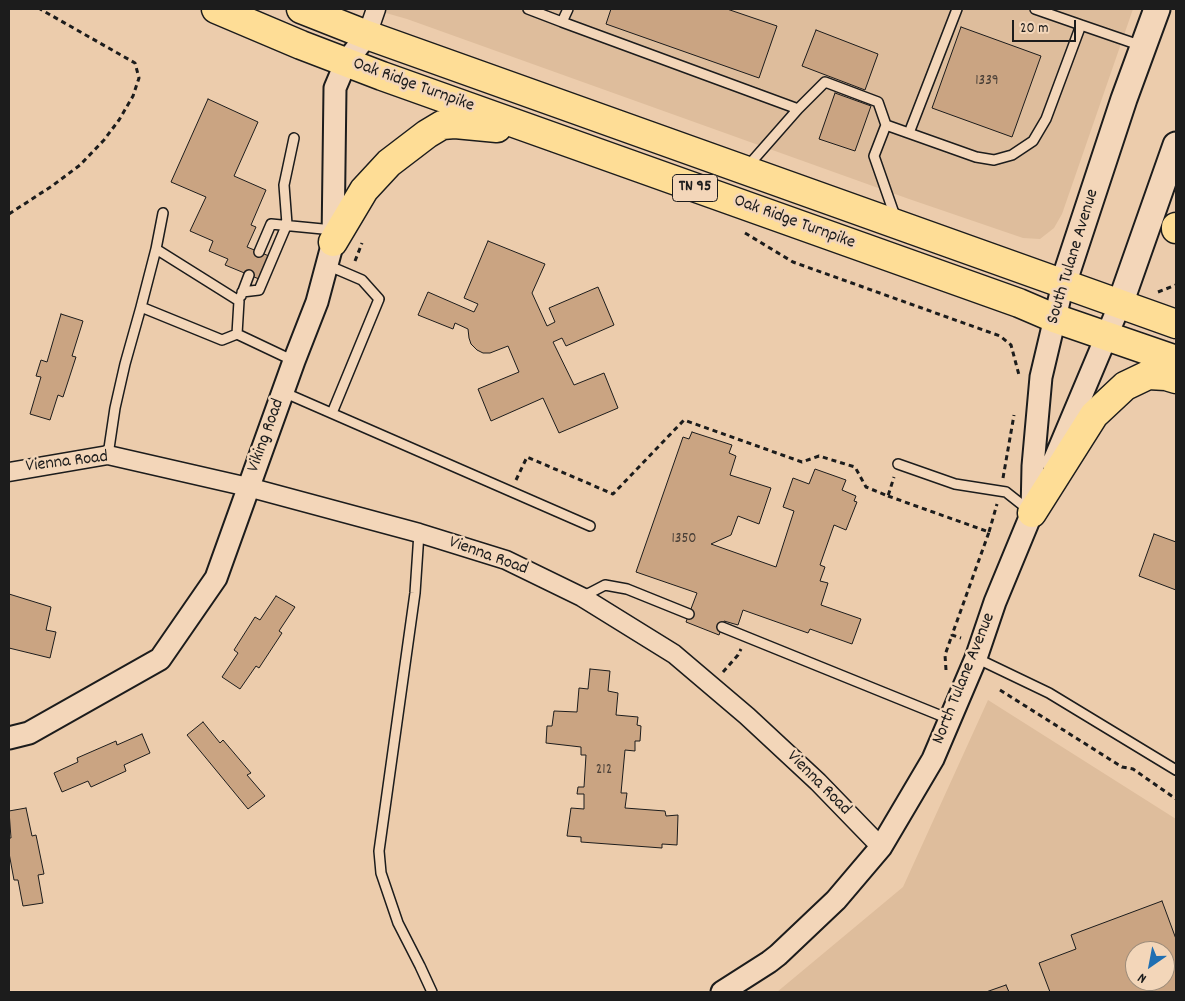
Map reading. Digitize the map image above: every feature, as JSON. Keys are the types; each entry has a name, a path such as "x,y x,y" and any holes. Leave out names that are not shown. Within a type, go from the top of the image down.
{"highway":[{"name":"Oak Ridge Turnpike","path":"216,9 346,62 1018,303 1054,318 1176,360"},
{"name":"Oak Ridge Turnpike","path":"301,9 367,35 1176,324"},
{"path":"331,246 364,190 388,163 442,125 480,125 561,139"},
{"path":"1032,513 1094,415 1125,386 1148,375 1166,376 1176,379"}],"main road":[{"name":"South Tulane Avenue","path":"1063,284 1157,9"},
{"path":"1120,304 1176,145"}],"street":[{"path":"367,35 376,9"},
{"name":"Viking Road","path":"9,738 29,733 160,659 216,578 317,302 331,246 336,88 346,62 367,35"},
{"name":"South Tulane Avenue","path":"1032,513 1033,466 1041,377 1063,284"},
{"name":"North Tulane Avenue","path":"722,992 778,955 836,900 881,847 933,760 978,652 995,602 1120,304"},
{"name":"Vienna Road","path":"9,472 108,455 248,487 420,533 506,560 582,597 674,654 818,782 881,847"}],"lane":[{"path":"531,9 798,109"},
{"path":"562,22 568,9"},
{"path":"909,133 957,9"},
{"path":"1035,9 1143,46"},
{"path":"886,125 976,157 994,160 1012,155 1033,141 1046,119 1081,25"},
{"path":"744,170 798,109 825,82 878,102 886,125 874,156 898,224"},
{"path":"156,249 241,297 260,290 288,224 284,185 294,138"},
{"path":"108,455 114,408 156,249 163,213"},
{"path":"259,252 271,224 288,224 331,246 379,299 332,413"},
{"path":"237,334 241,297 249,275"},
{"path":"141,307 222,340 237,334 294,361"},
{"path":"283,392 590,526"},
{"path":"898,464 955,484 1006,492 1032,513"},
{"path":"420,533 415,593 380,851 381,873 398,923 432,992"},
{"path":"582,597 604,584 627,588 689,614"},
{"path":"722,627 950,719"},
{"path":"978,652 1176,770"}],"path":[{"path":"9,214 80,165 104,140 119,120 139,78 135,63 40,9"},
{"path":"745,233 793,262 1000,336 1011,345 1020,376"},
{"path":"946,670 945,655 989,532 1000,491 1015,410"},
{"path":"511,492 527,457 612,494 684,420 802,462 819,456 855,468 866,487 989,532"},
{"path":"888,496 898,464"},
{"path":"952,635 978,652"},
{"path":"711,685 738,655 747,637"},
{"path":"1000,690 1122,767 1133,769 1176,799"}],"shaded area":[{"path":"372,9 1133,9 1062,214 1054,228 1040,239 1023,238 909,199 407,19"},
{"path":"988,700 1176,819 1176,992 777,992 903,887"}],"building":[{"path":"611,9 727,9 777,26 759,78 606,24"},
{"path":"961,27 1041,56 1012,137 932,108"},
{"path":"816,30 878,54 865,90 802,66"},
{"path":"835,93 871,106 855,151 819,139"},
{"path":"208,99 258,122 234,176 266,190 251,225 256,227 247,247 269,256 259,279 225,265 228,259 209,251 213,241 190,231 206,197 171,182"},
{"path":"488,241 545,264 532,293 547,326 555,322 549,308 598,287 614,325 566,346 562,338 553,342 574,385 604,373 618,408 559,433 543,398 491,421 478,389 519,372 508,346 490,353 483,353 471,344 468,329 455,323 453,329 418,315 428,292 474,312 478,304 464,298"},
{"path":"61,314 83,321 72,356 76,357 63,397 58,395 50,420 30,414 41,377 36,376 41,360 47,362"},
{"path":"692,432 732,445 729,453 736,456 730,475 771,488 759,524 738,516 731,535 711,544 776,567 794,511 783,507 793,478 809,484 815,469 846,480 842,490 856,496 854,501 857,502 846,530 834,525 820,565 825,567 820,581 828,583 821,605 861,619 852,644 810,629 808,633 743,610 738,625 724,621 719,635 686,622 697,593 636,572 683,437 689,439"},
{"path":"1154,534 1176,542 1176,590 1139,576"},
{"path":"9,594 51,607 46,630 56,632 50,658 9,648"},
{"path":"276,596 295,607 279,631 282,633 259,668 256,666 240,689 222,677 238,653 234,650 255,617 260,620"},
{"path":"590,669 610,671 608,691 618,693 616,715 638,717 637,725 641,726 640,741 635,741 635,751 625,750 621,793 627,793 625,808 665,811 666,816 678,815 677,845 662,844 662,848 581,842 581,837 567,836 571,808 584,809 584,794 577,794 578,787 584,787 586,755 581,755 581,747 546,743 547,726 552,726 554,711 577,712 579,688 588,689"},
{"path":"203,722 220,743 223,740 251,773 247,775 265,796 248,809 187,735"},
{"path":"142,734 150,753 124,765 126,771 91,787 88,781 62,792 54,773 78,762 77,758 116,741 117,745"},
{"path":"26,808 32,836 36,835 44,874 38,875 43,903 23,906 18,880 14,880 9,853 9,838 11,838 9,811"},
{"path":"1162,901 1176,939 1176,992 1050,992 1039,963 1076,949 1071,935"},
{"path":"1006,985 1009,992 986,992"}]}
